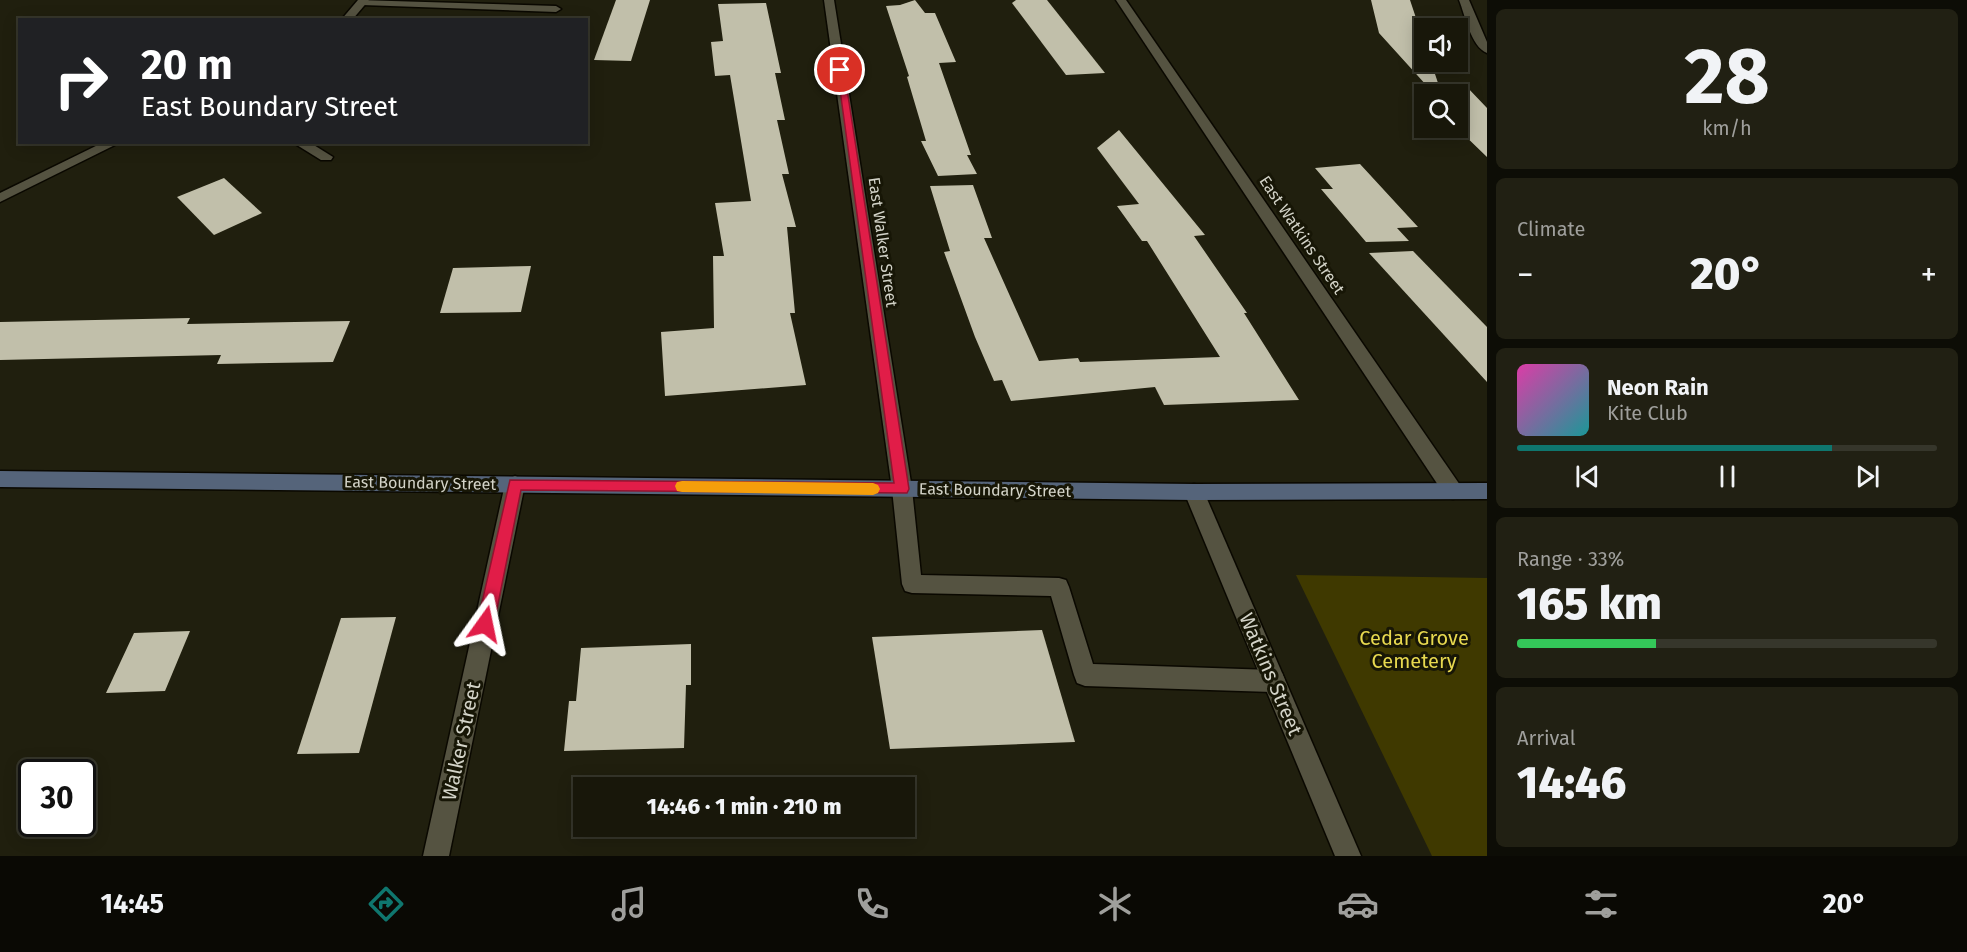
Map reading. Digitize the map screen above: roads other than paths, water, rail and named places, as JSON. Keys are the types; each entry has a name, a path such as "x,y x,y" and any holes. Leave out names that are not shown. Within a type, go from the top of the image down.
{"main road":[{"name":"East Boundary Street","path":"0,479 1194,492 1487,491"}],"street":[{"name":"East Walker Street","path":"829,0 902,489 912,584 1059,587 1084,675 1274,681"},
{"name":"East Watkins Street","path":"1121,0 1453,491"},
{"path":"1464,0 1481,42 1487,50"},
{"path":"348,18 363,1 556,9"},
{"path":"0,198 112,144"},
{"path":"302,144 326,157"},
{"name":"Walker Street","path":"436,856 515,484"},
{"name":"Watkins Street","path":"1194,492 1348,856"}],"park label":[{"name":"Cedar Grove Cemetery","path":"1414,650"}]}
